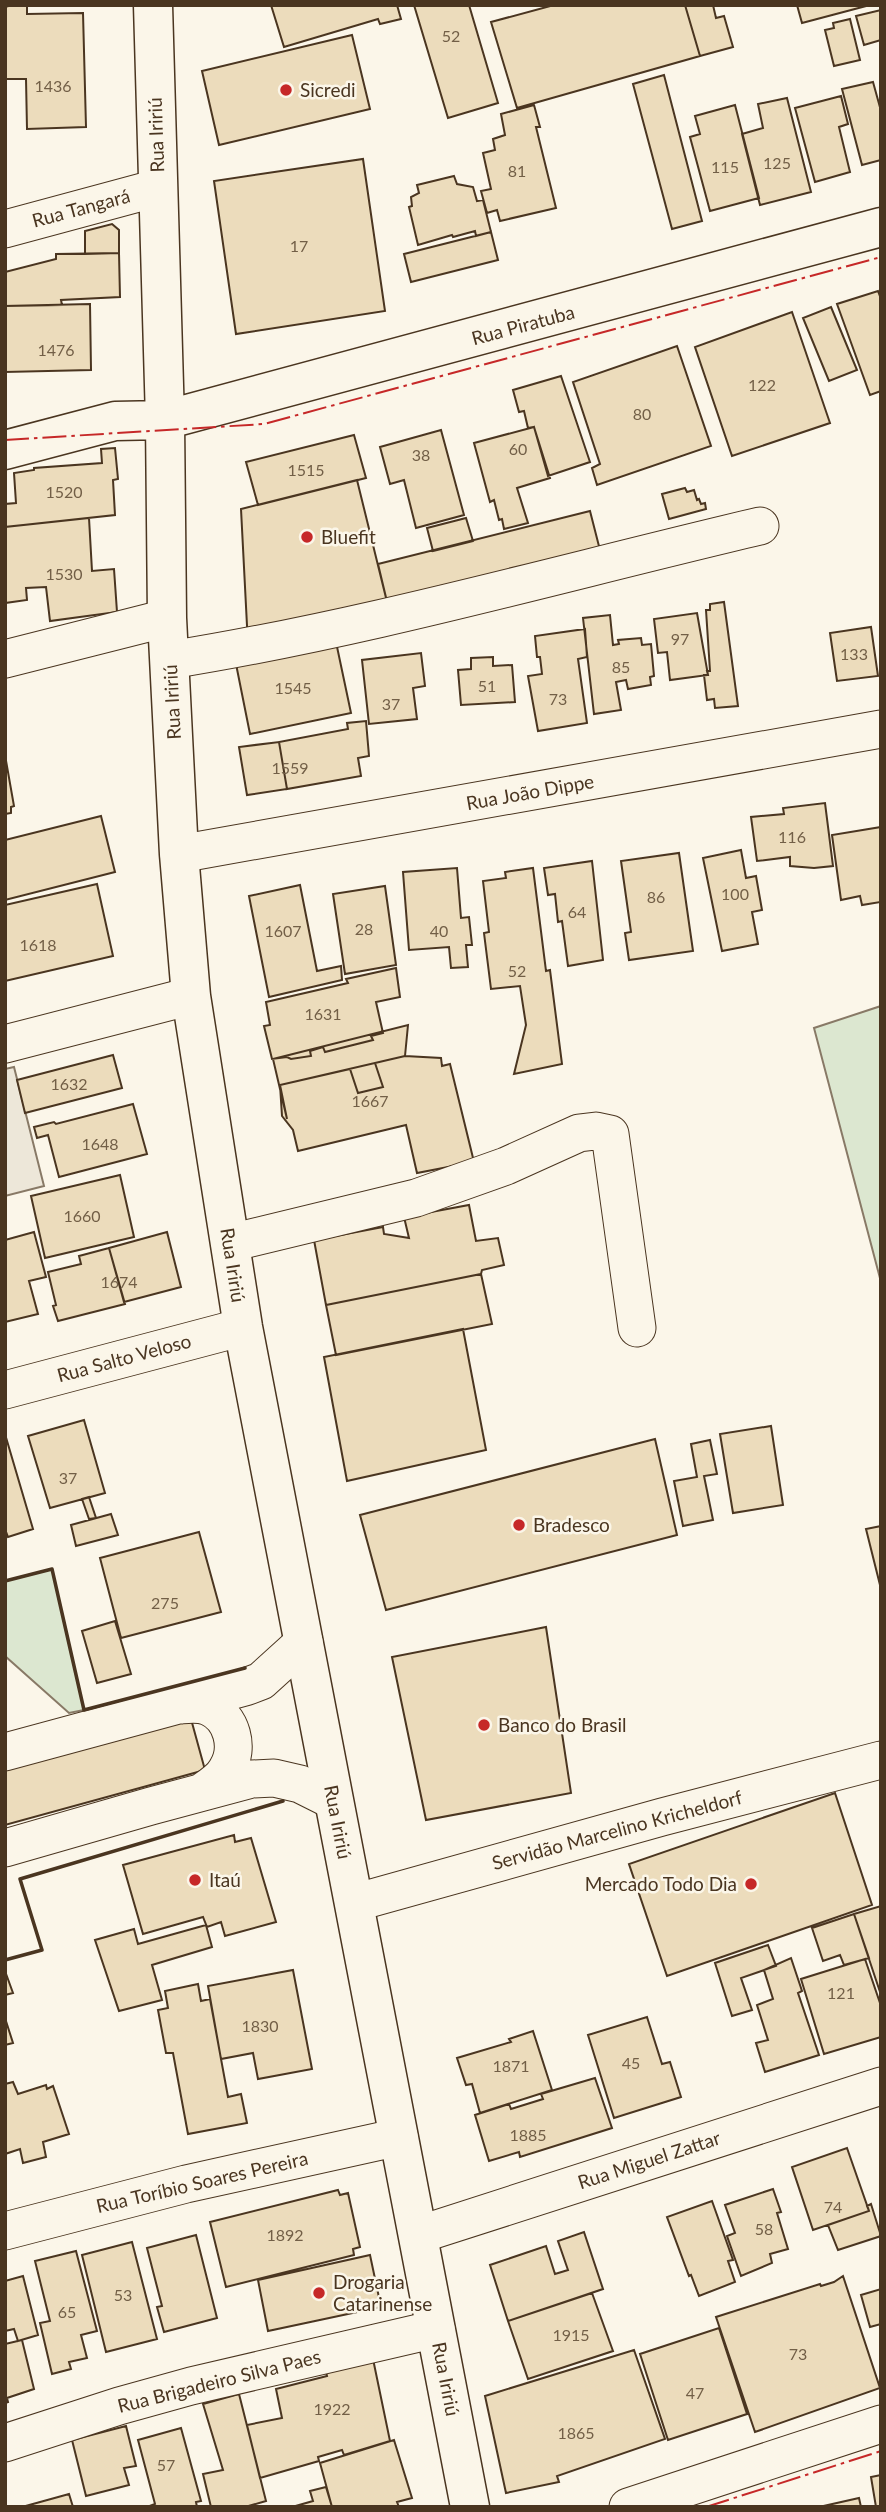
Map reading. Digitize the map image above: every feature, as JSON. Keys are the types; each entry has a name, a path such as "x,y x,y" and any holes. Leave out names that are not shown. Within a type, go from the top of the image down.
{"main road":[{"name":"Rua Iririú","path":"153,5 165,420 167,618 179,854 191,996 243,1327 470,2507"},
{"name":"Rua Piratuba","path":"5,450 115,421 165,420 881,227"}],"street":[{"name":"Rua Tangará","path":"5,229 158,188"},
{"path":"170,660 251,647 347,626 760,526"},
{"path":"5,659 167,618"},
{"name":"Rua João Dippe","path":"179,854 881,729"},
{"path":"5,1044 191,996"},
{"path":"230,1243 416,1198 506,1166 579,1133 596,1131 610,1134 638,1328"},
{"name":"Rua Salto Veloso","path":"5,1390 243,1327"},
{"path":"5,1752 261,1681 304,1642"},
{"path":"181,1705 200,1704 212,1709 223,1718 232,1734 234,1751 228,1769 202,1792"},
{"name":"Servidão Marcelino Kricheldorf","path":"354,1903 662,1817 881,1760"},
{"path":"5,1848 252,1779 274,1778 300,1784 334,1801"},
{"name":"Rua Miguel Zattar","path":"418,2235 881,2086"},
{"name":"Rua Toríbio Soares Pereira","path":"5,2231 186,2184 399,2137"},
{"name":"Rua Brigadeiro Silva Paes","path":"5,2443 191,2386 436,2329"},
{"path":"628,2507 881,2424"}],"green space":[{"path":"881,1006 881,1282 814,1028"},
{"path":"52,1569 84,1710 69,1713 5,1656 5,1581"}],"shaded area":[{"path":"14,1067 44,1186 5,1196 5,1069"}],"building":[{"path":"27,5 27,14 83,13 86,127 27,129 26,79 5,79 5,7"},
{"path":"271,5 397,5 401,19 380,24 378,19 284,47"},
{"path":"414,5 469,5 498,103 448,118"},
{"path":"554,5 685,5 700,56 517,108 491,22"},
{"path":"685,5 713,5 716,18 724,16 733,47 700,56"},
{"path":"797,5 870,5 802,23"},
{"path":"881,10 881,40 864,45 856,16"},
{"path":"850,19 860,60 834,66 825,30 834,28 833,23"},
{"name":"Sicredi","path":"352,35 370,109 219,145 202,71"},
{"path":"664,75 702,221 672,229 633,84"},
{"path":"873,82 881,111 881,160 862,165 842,89"},
{"path":"841,96 848,124 839,127 850,172 815,182 795,108"},
{"path":"787,98 811,192 760,205 742,134 763,128 758,104"},
{"path":"534,105 540,127 536,127 556,208 500,221 497,210 487,213 481,191 491,189 483,153 495,150 493,139 505,135 501,114"},
{"path":"735,105 759,198 710,211 690,137 700,134 695,116"},
{"path":"363,159 385,311 236,334 214,181"},
{"path":"454,176 457,184 473,187 477,201 483,200 491,232 476,236 475,231 453,237 452,235 418,245 409,207 412,206 411,197 419,193 417,185"},
{"path":"112,224 119,230 119,253 85,254 85,231"},
{"path":"491,232 498,260 411,282 404,254"},
{"path":"119,253 120,297 61,300 62,305 5,306 5,272 56,259 56,254"},
{"path":"878,291 881,299 881,391 870,395 837,304"},
{"path":"90,304 91,370 5,372 5,306"},
{"path":"831,307 857,370 829,381 803,318"},
{"path":"792,312 830,423 732,456 695,347"},
{"path":"677,346 711,446 597,485 592,468 600,464 573,382"},
{"path":"561,376 590,462 548,476 534,427 528,428 524,411 519,412 513,390"},
{"path":"534,427 550,478 517,488 528,523 504,529 494,500 490,502 474,443"},
{"path":"441,430 464,515 416,528 404,480 390,484 380,447"},
{"path":"354,435 366,478 258,505 246,462"},
{"path":"115,448 118,479 113,480 115,515 5,527 5,504 16,503 14,473 34,468 102,463 101,449"},
{"name":"Bluefit","path":"357,480 389,610 248,645 241,509"},
{"path":"685,488 687,492 694,490 697,500 699,499 701,504 705,503 706,509 669,519 662,494"},
{"path":"590,511 602,558 389,610 378,564"},
{"path":"89,518 92,571 114,569 117,612 50,621 46,587 26,588 27,600 5,603 5,527"},
{"path":"466,518 473,541 433,551 427,528"},
{"path":"724,602 738,706 715,708 714,699 707,700 704,675 708,675 707,671 710,671 706,610 710,610 710,604"},
{"path":"697,613 708,675 670,680 667,652 658,653 654,619"},
{"path":"610,615 613,645 619,644 618,640 641,638 642,645 651,644 654,676 650,677 651,685 628,689 626,680 616,682 621,710 594,714 583,618"},
{"path":"871,627 878,676 837,681 830,633"},
{"path":"585,629 587,657 578,659 587,723 538,731 528,676 542,674 535,636"},
{"path":"336,642 351,713 250,734 236,664"},
{"path":"421,653 425,686 413,688 417,719 369,724 362,660"},
{"path":"493,657 493,666 512,665 515,702 461,705 458,670 471,669 471,658"},
{"path":"366,721 369,756 358,758 361,776 287,789 279,742 348,729 347,723"},
{"path":"279,742 287,789 247,795 239,747"},
{"path":"5,755 14,806 11,807 11,813 5,814"},
{"path":"825,803 833,866 790,866 790,857 757,861 751,817 784,814 783,808"},
{"path":"101,816 115,872 5,900 5,840"},
{"path":"881,827 881,904 862,905 860,896 841,900 832,835"},
{"path":"741,850 746,878 756,876 762,910 752,912 758,944 722,951 703,858"},
{"path":"679,853 693,951 629,960 625,933 631,932 621,861"},
{"path":"592,861 603,960 568,966 562,921 558,922 555,894 548,895 544,868"},
{"path":"457,868 461,918 469,917 472,945 466,945 468,967 451,968 449,947 409,950 403,872"},
{"path":"533,868 546,971 550,970 562,1064 514,1074 526,1025 520,986 491,989 484,933 489,932 483,881 506,878 505,872"},
{"path":"97,884 113,956 5,981 5,905"},
{"path":"300,885 317,971 341,966 342,980 269,997 249,896"},
{"path":"385,886 396,965 345,974 333,894"},
{"path":"396,968 400,997 376,1002 383,1033 371,1036 373,1040 325,1052 323,1047 310,1051 311,1056 272,1059 264,1026 270,1025 266,1002 348,983 346,979"},
{"path":"408,1025 405,1056 375,1063 383,1087 358,1093 350,1069 280,1085 287,1119 273,1059"},
{"path":"113,1055 122,1088 25,1113 17,1080"},
{"path":"405,1056 441,1058 442,1066 450,1064 474,1162 417,1173 406,1125 298,1151 293,1130 282,1116 280,1085"},
{"path":"133,1104 147,1154 59,1177 48,1135 37,1138 34,1127"},
{"path":"120,1175 134,1237 45,1258 31,1196"},
{"path":"469,1205 476,1241 498,1238 504,1265 482,1270 481,1274 326,1305 314,1240 383,1227 384,1234 409,1238 404,1217"},
{"path":"34,1232 46,1277 29,1281 38,1314 5,1322 5,1240"},
{"path":"167,1232 181,1287 124,1302 109,1248"},
{"path":"109,1248 125,1304 58,1321 48,1272 81,1264 79,1256"},
{"path":"481,1274 492,1324 336,1355 326,1305"},
{"path":"463,1329 486,1450 347,1481 324,1357"},
{"path":"84,1420 105,1493 50,1508 28,1436"},
{"path":"771,1426 783,1505 733,1513 720,1434"},
{"path":"5,1434 33,1529 8,1537 5,1529"},
{"name":"Bradesco","path":"655,1439 677,1535 386,1610 360,1515"},
{"path":"710,1440 717,1474 704,1476 713,1520 683,1526 674,1481 697,1477 691,1444"},
{"path":"89,1497 96,1518 89,1519 82,1499"},
{"path":"111,1514 118,1535 76,1546 71,1525"},
{"path":"881,1526 881,1589 866,1529"},
{"path":"199,1532 221,1612 121,1638 100,1558"},
{"path":"115,1621 131,1674 97,1683 82,1631"},
{"name":"Banco do Brasil","path":"546,1627 571,1793 426,1820 392,1657"},
{"path":"191,1719 205,1770 5,1825 5,1769"},
{"name":"Mercado Todo Dia","path":"835,1793 872,1905 667,1976 629,1864"},
{"name":"Itaú","path":"234,1835 235,1842 251,1838 276,1922 225,1936 221,1922 207,1927 203,1917 143,1934 123,1865"},
{"path":"881,1906 881,1995 854,1914"},
{"path":"854,1914 869,1958 844,1965 840,1955 823,1961 812,1928"},
{"path":"206,1925 212,1947 152,1965 162,2000 119,2011 95,1940 134,1929 138,1944"},
{"path":"768,1945 776,1966 741,1978 752,2010 732,2016 715,1963"},
{"path":"791,1958 802,1991 798,1993 819,2055 765,2072 756,2043 768,2040 757,2005 773,1999 764,1970"},
{"path":"865,1959 881,2006 881,2037 824,2054 801,1979"},
{"path":"293,1970 312,2069 258,2079 253,2053 221,2059 208,1986"},
{"path":"5,1971 13,1993 5,1995"},
{"path":"198,1984 201,2001 210,1999 228,2097 241,2094 247,2123 188,2134 173,2053 166,2053 158,2010 168,2008 165,1991"},
{"path":"647,2017 662,2064 670,2062 681,2097 614,2118 588,2035"},
{"path":"5,2018 13,2043 5,2045"},
{"path":"533,2031 552,2090 480,2113 472,2084 466,2085 457,2058 511,2042 509,2039"},
{"path":"595,2078 612,2128 520,2157 519,2152 489,2161 475,2115 509,2104 511,2109 543,2099 541,2094"},
{"path":"13,2082 18,2094 46,2085 47,2089 53,2086 69,2134 43,2142 46,2157 23,2163 20,2149 5,2154 5,2084"},
{"path":"847,2148 869,2211 813,2230 792,2167"},
{"path":"773,2189 781,2212 777,2213 788,2249 770,2254 772,2263 741,2276 727,2236 735,2233 725,2205"},
{"path":"338,2190 340,2195 348,2193 360,2247 353,2249 354,2255 226,2287 210,2222"},
{"path":"712,2201 733,2260 728,2261 735,2282 699,2296 667,2217"},
{"path":"871,2204 881,2236 838,2250 828,2225 869,2211 867,2206"},
{"path":"584,2232 603,2289 508,2321 490,2265 546,2246 555,2274 568,2270 558,2241"},
{"path":"196,2235 217,2318 164,2332 157,2307 162,2306 147,2248"},
{"path":"132,2242 157,2339 106,2352 82,2255"},
{"path":"76,2251 97,2331 81,2335 87,2358 69,2362 71,2369 52,2374 40,2323 50,2321 35,2261"},
{"name":"Drogaria Catarinense","path":"370,2255 381,2307 268,2331 258,2280"},
{"path":"23,2276 38,2335 18,2341 14,2329 5,2331 5,2281"},
{"path":"843,2276 880,2388 755,2432 716,2317 834,2282"},
{"path":"881,2289 881,2324 870,2327 861,2295"},
{"path":"592,2293 613,2351 528,2379 508,2321"},
{"path":"719,2328 747,2414 668,2440 640,2354"},
{"path":"22,2340 34,2389 7,2398 8,2402 5,2403 5,2344"},
{"path":"634,2350 665,2439 557,2476 559,2482 506,2493 485,2396"},
{"path":"373,2359 390,2441 344,2455 342,2450 318,2457 319,2461 260,2478 247,2425 282,2418 276,2389 327,2376 326,2372"},
{"path":"239,2394 266,2501 245,2507 211,2507 203,2474 223,2470 203,2404"},
{"path":"126,2426 136,2466 124,2468 129,2485 86,2496 72,2440"},
{"path":"181,2428 201,2501 196,2502 197,2507 147,2507 155,2504 138,2440"},
{"path":"394,2440 412,2498 397,2502 399,2507 332,2507 320,2463"},
{"path":"881,2475 881,2507 876,2507 871,2477"},
{"path":"326,2487 332,2507 292,2507 313,2501 310,2491"},
{"path":"69,2494 73,2507 22,2507"},
{"path":"859,2498 861,2507 819,2507"}],"wall":[{"path":"5,1581 52,1569 84,1710 245,1668"},
{"path":"5,1960 42,1950 20,1879 283,1801"}],"power":[{"path":"5,440 264,424 881,257"},
{"path":"706,2507 881,2451"}],"place":[{"name":"Sicredi","path":"286,90"},
{"name":"Bluefit","path":"307,537"},
{"name":"Bradesco","path":"519,1525"},
{"name":"Banco do Brasil","path":"484,1725"},
{"name":"Itaú","path":"195,1880"},
{"name":"Mercado Todo Dia","path":"751,1884"},
{"name":"Drogaria Catarinense","path":"319,2293"}]}
